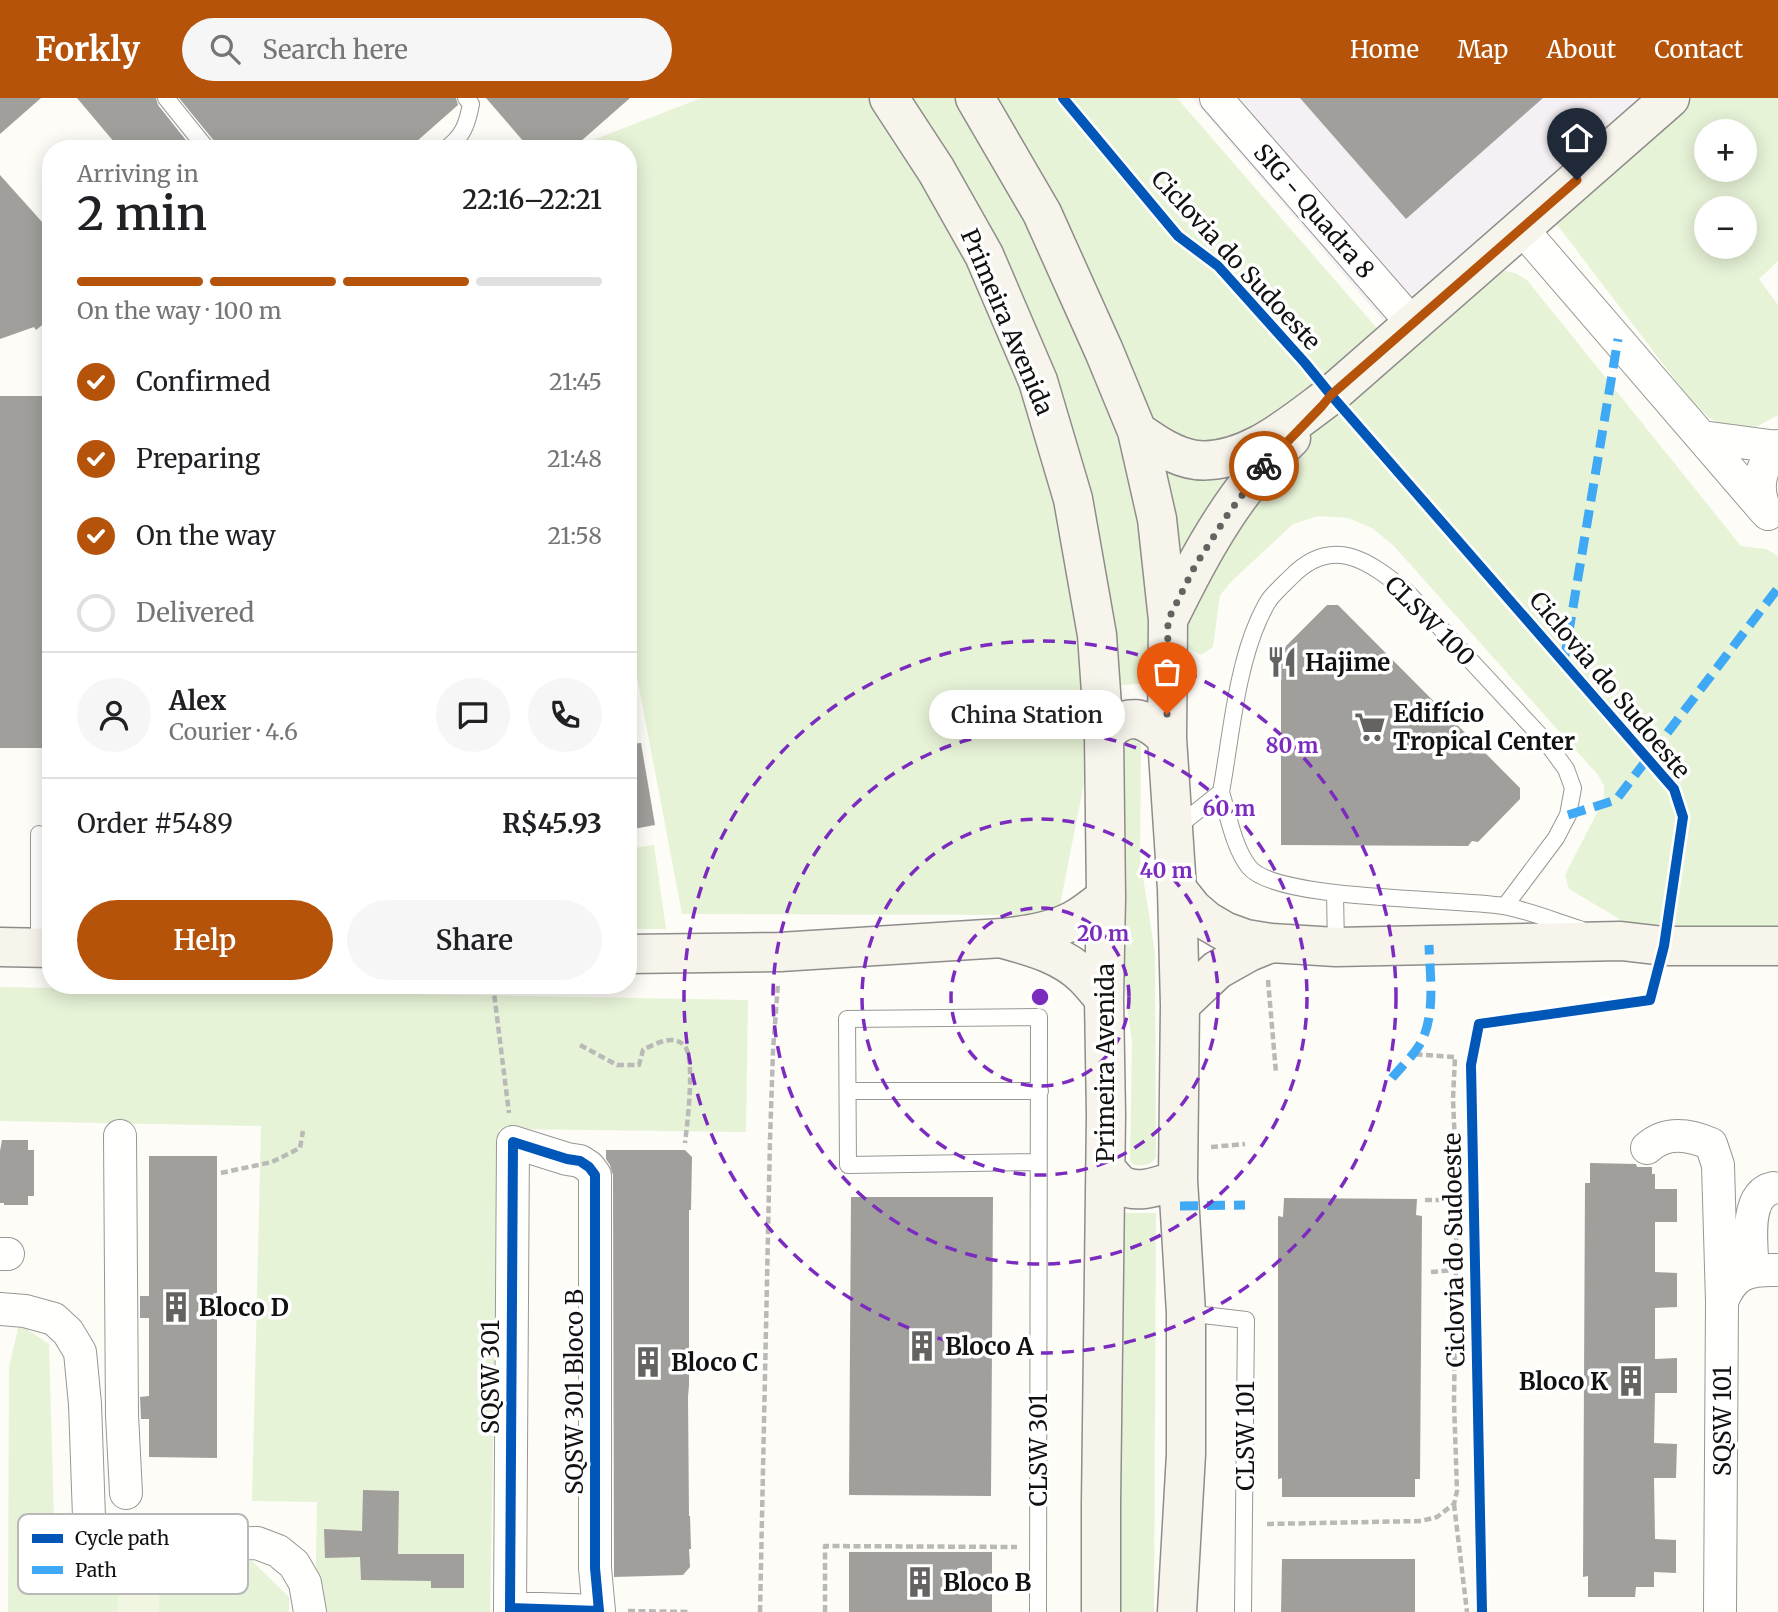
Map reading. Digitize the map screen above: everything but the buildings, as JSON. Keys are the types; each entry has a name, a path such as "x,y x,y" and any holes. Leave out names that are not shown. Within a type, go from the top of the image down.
{"main road":[{"name":"Primeira Avenida","path":"889,98 936,170 984,256 1038,381 1073,499 1097,635 1104,735 1106,897 1101,1612"},
{"path":"975,98 1042,214 1104,351 1137,431 1157,519 1168,620 1167,738 1177,889 1180,1005 1178,1180 1186,1314 1186,1454 1177,1612"},
{"path":"1137,431 1164,449 1194,460 1217,459 1248,450 1278,434 1331,395 1670,98"},
{"path":"1168,620 1195,566 1228,514 1258,473 1331,395"},
{"path":"1104,735 1114,725 1136,718 1157,729 1167,738"},
{"path":"1177,889 1207,921 1224,931 1268,945 1336,947 1621,941 1664,946 1778,946"},
{"path":"637,954 780,952 1002,938 1054,928 1073,921 1106,897"},
{"path":"1002,938 1047,952 1065,962 1085,976 1104,999"},
{"path":"1180,1005 1217,970 1268,945"},
{"path":"0,947 42,948"},
{"path":"1105,1168 1119,1184 1135,1189 1146,1189 1178,1180"}],"street":[{"name":"SIG - Quadra 8","path":"1216,98 1413,324"},
{"path":"1522,229 1772,518"},
{"path":"1702,437 1777,446 1766,461 1760,478 1760,495 1772,518"},
{"name":"SQSW 101","path":"1647,1148 1657,1139 1678,1135 1696,1138 1711,1144 1718,1165 1722,1302 1720,1612"},
{"path":"120,1136 122,1415 126,1493"},
{"name":"SQSW 301","path":"510,1610 513,1142"},
{"name":"SQSW 301 Bloco B","path":"513,1142 580,1161 595,1175 595,1568 599,1611"},
{"path":"1722,1302 1736,1278 1765,1271 1750,1228 1756,1199 1767,1189 1773,1188"},
{"path":"0,1309 25,1311 54,1319 68,1332 80,1352 85,1404 89,1514"},
{"path":"85,1404 122,1415"},
{"path":"248,1544 257,1544 278,1552 294,1564 304,1583 310,1612"},
{"path":"510,1610 599,1611"}],"lane":[{"path":"166,98 200,140"},
{"path":"458,140 468,120 471,104 466,98"},
{"name":"CLSW 100","path":"1505,906 1556,838 1567,815 1573,788 1566,769 1547,743 1407,592 1383,572 1354,557 1328,554 1299,568 1268,601 1250,639 1238,690 1221,792 1239,849 1249,868 1280,884 1335,893 1505,906 1621,941"},
{"path":"1172,831 1221,792"},
{"path":"39,834 42,891"},
{"path":"1335,893 1336,947"},
{"name":"CLSW 301","path":"849,1091 847,1019 1039,1017 1038,1612"},
{"path":"1038,1162 848,1165 849,1091 1040,1091"},
{"name":"CLSW 101","path":"1186,1314 1246,1320 1243,1612"}],"path":[{"path":"1268,945 1276,1073"},
{"path":"760,1612 770,1127 780,952"},
{"path":"494,994 513,1142"},
{"path":"580,1045 617,1065 639,1065 643,1050 657,1042 672,1040 682,1043 687,1049 690,1090 685,1143"},
{"path":"1412,1054 1455,1057 1454,1402 1457,1491 1454,1504 1468,1612"},
{"path":"221,1173 272,1162 300,1147 303,1131"},
{"path":"1425,1200 1456,1200"},
{"path":"1431,1272 1455,1270"},
{"path":"1244,1545 1265,1534 1265,1524 1421,1521 1437,1517 1454,1504"},
{"path":"825,1612 825,1546 1038,1548"},
{"path":"599,1611 691,1612"}],"shaded area":[{"path":"1192,98 1653,98 1393,332"}],"green space":[{"path":"701,98 1177,98 1387,340 1184,557 1147,683 1103,687 1058,915 682,914 637,676 637,140 593,140"},
{"path":"1691,98 1778,98 1778,261 1759,279 1778,305 1778,415 1756,427 1719,425 1695,406 1552,218"},
{"path":"1495,269 1515,273 1527,280 1741,546 1766,549 1778,556 1778,930 1636,929 1569,889 1565,875 1604,799 1604,786 1598,775 1393,545 1372,528 1348,518 1318,516 1293,524 1220,595 1213,647 1201,655 1188,648 1183,620 1265,475"},
{"path":"1122,733 1141,738 1140,858 1155,953 1156,1157 1149,1164 1141,1165 1134,1165 1130,1160 1132,1042 1125,992 1118,858"},
{"path":"654,845 666,929 637,929 637,848"},
{"path":"0,987 42,988 42,994 403,994 748,1000 746,1132 499,1129 490,1612 315,1612 317,1502 252,1501 261,1126 0,1121"},
{"path":"1117,1213 1156,1213 1154,1612 1115,1612"},
{"path":"19,1324 49,1344 54,1514 18,1514 18,1594 248,1594 248,1561 252,1561 289,1597 289,1612 8,1612 9,1367"},
{"path":"118,1594 159,1594 159,1612 117,1612"}],"marked path":[{"path":"1564,661 1618,339"},
{"path":"1568,815 1616,800 1778,588"},
{"path":"1392,1078 1417,1048 1425,1033 1431,996 1429,945"},
{"path":"1180,1206 1245,1205"}],"cycle path":[{"name":"Ciclovia do Sudoeste","path":"1063,98 1178,236 1218,266 1305,363 1674,789 1683,817 1664,946 1650,1000 1479,1024 1471,1065 1482,1612"},
{"path":"510,1608 599,1611 595,1568 595,1175 580,1161 513,1142 510,1608 510,1612"}],"way so far":[{"path":"1167,714 1168,620 1195,566 1228,514 1264,466"}],"place":[{"name":"Hajime","path":"1282,662"},
{"name":"China Station","path":"1167,714"},
{"name":"Edifício Tropical Center","path":"1370,727"},
{"name":"Bloco D","path":"176,1307"},
{"name":"Bloco A","path":"922,1346"},
{"name":"Bloco C","path":"648,1362"},
{"name":"Bloco K","path":"1631,1381"},
{"name":"Bloco B","path":"920,1582"}],"route":[{"path":"1264,466 1331,395 1577,180"}]}
